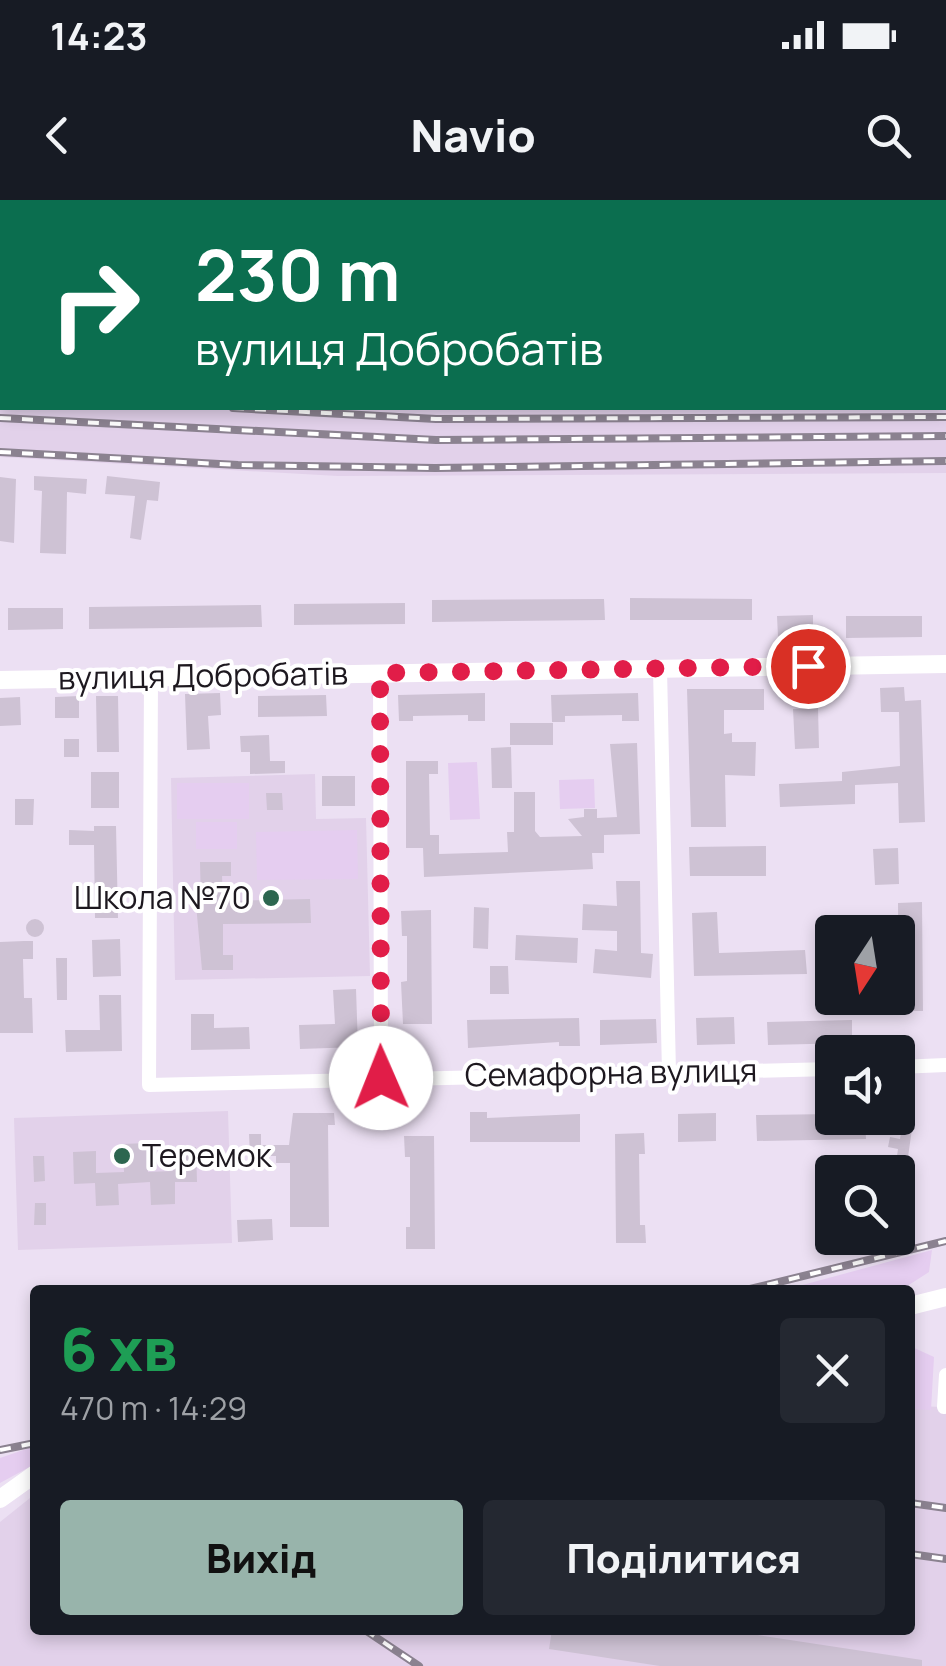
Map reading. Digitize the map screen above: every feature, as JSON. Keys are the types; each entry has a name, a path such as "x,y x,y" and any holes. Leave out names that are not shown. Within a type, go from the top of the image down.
{"street":[{"name":"вулиця Добробатів","path":"0,680 946,664"},
{"path":"660,669 670,1073"},
{"path":"380,673 381,1078"},
{"name":"Семафорна вулиця","path":"152,678 149,1085 815,1069"},
{"path":"915,1067 946,1066"},
{"path":"915,1305 946,1296"},
{"path":"944,1407 946,1375"},
{"path":"0,1499 30,1478"}],"shaded area":[{"path":"0,410 946,410 946,473 338,476 0,457"},
{"path":"477,762 480,819 450,820 448,763"},
{"name":"Школа №70","path":"315,774 316,819 366,818 370,976 175,980 171,778"},
{"path":"594,779 595,808 560,809 559,780"},
{"path":"177,783 249,783 249,819 177,819"},
{"path":"196,822 237,822 237,849 196,849"},
{"path":"357,830 358,879 257,880 256,832"},
{"name":"Теремок","path":"228,1111 232,1243 18,1250 14,1118"},
{"path":"932,1250 929,1272 909,1285 802,1285"},
{"path":"915,1348 934,1357 931,1410 915,1409"},
{"path":"915,1406 946,1407 946,1666 0,1666 0,1522 30,1498 30,1635 915,1635"},
{"path":"30,1448 30,1467 0,1483 0,1458"}],"building":[{"path":"34,476 87,479 86,494 67,492 66,554 40,553 42,491 34,490"},
{"path":"107,476 160,482 158,501 147,500 141,540 130,538 135,496 105,494"},
{"path":"0,477 16,479 14,543 0,541"},
{"path":"630,598 752,599 752,620 630,620"},
{"path":"604,599 605,620 432,622 432,600"},
{"path":"405,603 405,624 294,625 294,604"},
{"path":"261,605 262,627 89,629 89,607"},
{"path":"8,608 63,608 63,629 8,630"},
{"path":"813,615 813,637 778,637 777,616"},
{"path":"846,616 922,616 922,637 846,638"},
{"path":"904,687 905,701 921,700 925,822 899,823 898,783 855,785 855,804 780,807 779,784 842,781 842,772 900,766 899,712 881,712 880,688"},
{"path":"687,689 764,689 764,710 724,710 724,734 732,733 732,742 756,742 755,776 725,775 726,827 691,827"},
{"path":"220,693 221,715 208,716 210,749 187,750 185,694"},
{"path":"485,693 485,721 468,721 468,715 413,716 413,721 399,721 398,695"},
{"path":"638,693 639,721 622,721 622,715 565,716 565,722 552,722 551,695"},
{"path":"326,695 327,716 258,717 258,696"},
{"path":"79,696 79,718 55,718 55,697"},
{"path":"96,696 118,696 119,752 97,752"},
{"path":"20,697 21,725 0,726 0,698"},
{"path":"818,708 819,748 795,749 793,709"},
{"path":"510,723 553,723 553,745 510,745"},
{"path":"269,735 270,761 285,761 285,773 250,774 250,752 241,752 240,736"},
{"path":"64,739 79,739 79,757 64,757"},
{"path":"637,743 640,834 604,835 604,853 592,853 593,869 424,877 423,848 406,848 406,761 438,761 438,774 429,774 430,835 439,835 439,854 508,852 507,832 514,832 514,792 535,792 535,831 540,837 582,836 568,819 584,817 584,809 597,809 597,818 617,817 610,744"},
{"path":"511,747 512,788 492,788 491,748"},
{"path":"91,772 119,772 119,808 91,808"},
{"path":"322,776 355,776 355,806 322,806"},
{"path":"266,793 282,793 283,810 267,810"},
{"path":"15,799 34,799 33,825 15,825"},
{"path":"94,826 116,826 118,918 95,918 94,845 69,845 69,830 94,831"},
{"path":"766,846 766,876 690,876 689,847"},
{"path":"898,848 899,884 875,885 873,849"},
{"path":"200,862 231,862 231,876 222,876 223,901 310,899 311,923 223,924 223,955 233,955 233,970 202,970 196,904 201,904"},
{"path":"616,881 640,881 641,953 653,954 651,978 593,973 595,949 617,951 617,931 582,930 583,904 617,906"},
{"path":"922,902 923,1011 915,1011 915,915 898,915 898,903"},
{"path":"474,907 489,908 488,949 473,948"},
{"path":"431,910 432,1024 403,1024 401,982 407,981 407,936 402,936 401,911"},
{"path":"717,912 719,953 805,950 807,974 694,976 692,913"},
{"path":"35,919 44,928 35,937 26,928"},
{"path":"516,935 578,938 577,963 515,960"},
{"path":"120,939 121,976 93,977 92,940"},
{"path":"33,941 33,959 23,959 24,998 32,998 33,1033 0,1033 0,942"},
{"path":"56,958 67,958 67,1000 57,1000"},
{"path":"490,966 508,966 509,994 490,994"},
{"path":"356,989 358,1047 300,1049 299,1025 335,1024 333,990"},
{"path":"99,995 121,995 122,1051 66,1052 65,1030 100,1030"},
{"path":"191,1014 214,1014 214,1028 249,1027 250,1049 191,1050"},
{"path":"734,1017 735,1044 697,1045 696,1018"},
{"path":"579,1018 580,1046 559,1046 559,1042 468,1048 467,1020"},
{"path":"656,1019 657,1043 600,1045 600,1020"},
{"path":"852,1020 852,1035 815,1035 815,1044 768,1045 767,1022"},
{"path":"470,1112 487,1112 487,1118 580,1114 580,1142 470,1142"},
{"path":"293,1113 334,1113 335,1125 328,1125 329,1227 290,1227 290,1163 276,1163 276,1156 250,1156 249,1134 261,1134 261,1145 289,1145"},
{"path":"716,1113 716,1141 678,1142 678,1114"},
{"path":"815,1114 815,1135 866,1135 866,1139 757,1141 756,1115"},
{"path":"644,1133 645,1154 639,1154 640,1225 645,1225 646,1243 616,1243 615,1134"},
{"path":"901,1135 911,1135 908,1155 897,1155 898,1149 888,1147 890,1137 900,1139"},
{"path":"404,1136 434,1136 435,1249 406,1249 406,1227 410,1227 410,1157 405,1157"},
{"path":"147,1143 148,1172 173,1171 172,1148 196,1147 197,1182 175,1182 175,1204 151,1205 150,1182 118,1184 119,1205 96,1206 95,1183 74,1184 73,1152 96,1151 96,1173 124,1172 123,1144"},
{"path":"33,1156 44,1156 45,1181 34,1182"},
{"path":"35,1203 46,1203 46,1225 34,1225"},
{"path":"272,1219 273,1240 238,1242 237,1220"},
{"path":"551,1635 757,1635 922,1660 922,1666 660,1666 549,1649"}],"railway":[{"path":"270,410 436,419 946,417"},
{"path":"0,418 436,440 946,436"},
{"path":"0,452 238,465 435,468 946,461"},
{"path":"766,1285 946,1241"},
{"path":"0,1450 30,1444"},
{"path":"915,1504 946,1508"},
{"path":"915,1555 946,1559"},
{"path":"372,1635 419,1666"}],"place":[{"name":"Школа №70","path":"271,898"},
{"name":"Теремок","path":"122,1156"}],"route":[{"path":"381,1078 380,673 808,666"}]}
